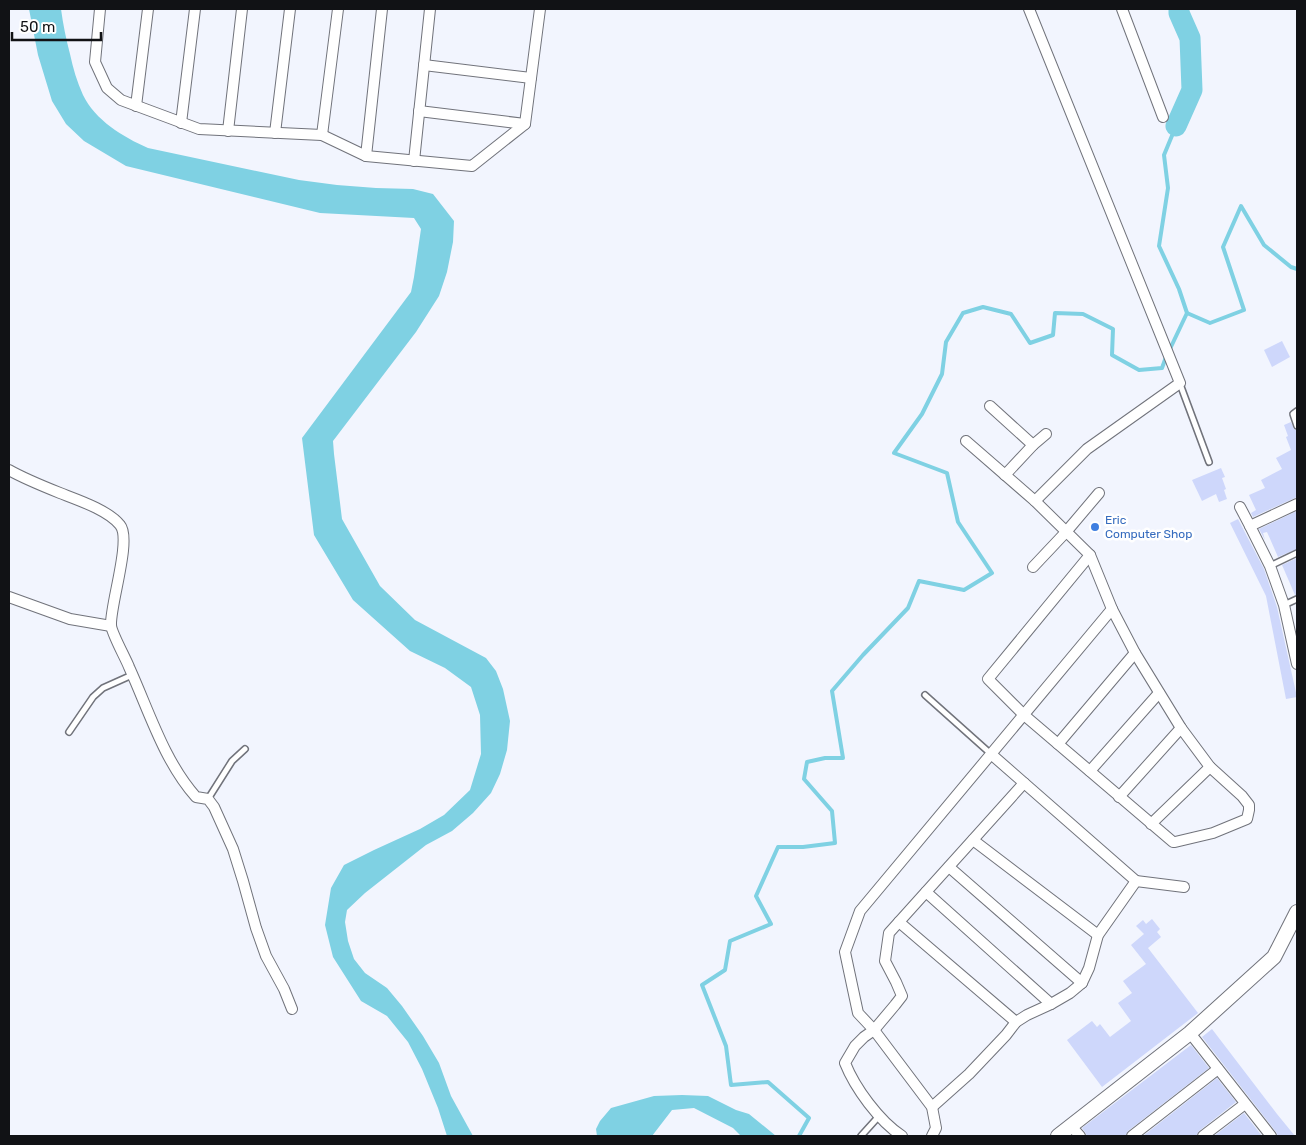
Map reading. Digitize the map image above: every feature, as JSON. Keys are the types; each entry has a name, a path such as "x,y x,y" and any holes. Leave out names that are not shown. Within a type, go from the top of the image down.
{"street":[{"path":"100,9 95,62 107,88 121,100 199,130 322,135 366,156 472,166 525,124 540,9"},
{"path":"136,106 148,9"},
{"path":"182,123 195,9"},
{"path":"228,131 242,9"},
{"path":"275,133 290,9"},
{"path":"322,135 338,9"},
{"path":"366,156 382,9"},
{"path":"414,161 430,9"},
{"path":"1029,9 1180,383 1087,449 1035,501"},
{"path":"1122,9 1163,117"},
{"path":"424,65 531,78"},
{"path":"419,111 525,124"},
{"path":"990,406 1034,445"},
{"path":"1005,475 1046,434"},
{"path":"966,441 1035,501 1090,555 1112,609 1135,653 1181,728 1210,767 1242,796 1249,805 1250,810 1247,818 1213,833 1174,842 1024,715 988,679 1090,555"},
{"path":"9,470 95,507 108,514 121,525 124,533 123,549 111,626 158,736 179,774 196,797 208,798 214,807 233,849 266,956 284,989 292,1009"},
{"path":"1033,567 1099,493"},
{"path":"1250,526 1297,504"},
{"path":"1240,507 1270,566 1284,605 1296,649 1297,664"},
{"path":"9,597 70,619 111,626"},
{"path":"932,1136 936,1128 932,1107 874,1030 858,1013 845,952 860,911 1112,609"},
{"path":"1058,744 1135,653"},
{"path":"1090,771 1159,693"},
{"path":"1120,796 1181,728"},
{"path":"991,754 1136,881 1184,887"},
{"path":"1151,824 1210,767"},
{"path":"902,1136 892,1130 864,1097 852,1079 845,1062 854,1046 874,1030 902,996 885,961 889,933 1024,783"},
{"path":"973,840 1098,935"},
{"path":"949,867 1082,983"},
{"path":"932,1107 968,1074 1016,1022 1070,993 1082,983 1089,968 1098,935 1136,881"},
{"path":"926,892 1051,1004"},
{"path":"1058,1136 1076,1131 1190,1033 1274,957 1297,912"},
{"path":"898,922 1016,1022"},
{"path":"1190,1033 1271,1136"},
{"path":"1132,1136 1218,1069"},
{"path":"1203,1136 1245,1104"}],"lane":[{"path":"1180,383 1209,462"},
{"path":"1297,410 1293,414 1297,426"},
{"path":"1270,566 1297,553"},
{"path":"1284,605 1297,599"},
{"path":"69,732 93,697 103,688 133,674"},
{"path":"925,695 991,754"},
{"path":"208,798 232,761 245,749"},
{"path":"861,1136 880,1115"}],"water":[{"path":"29,9 61,9 72,64 88,104 102,120 139,144 148,148 299,180 337,185 413,189 433,194 454,221 453,242 447,272 439,296 416,332 333,441 342,519 380,586 415,620 486,658 496,671 503,689 510,721 507,750 500,774 491,793 473,813 452,831 426,845 365,893 347,910 345,922 348,941 354,959 365,973 387,988 423,1036 439,1063 451,1096 473,1136 447,1136 422,1069 408,1042 387,1016 361,1001 333,957 325,925 331,888 344,865 420,829 444,815 470,790 481,754 480,715 471,687 445,668 410,651 353,600 314,535 302,438 411,292 421,229 414,218 320,213 126,166 84,141 66,124 52,101 38,55"},
{"path":"654,1096 708,1096 736,1110 749,1114 776,1136 741,1136 733,1128 694,1108 672,1110 652,1136 597,1136 596,1129 600,1121 611,1108"}],"building":[{"path":"1282,341 1290,357 1272,367 1264,350"},
{"path":"1291,422 1294,429 1297,430 1297,497 1253,517 1251,513 1256,510 1249,495 1265,488 1261,480 1282,469 1276,458 1291,450 1284,425"},
{"path":"1221,468 1225,477 1222,478 1227,499 1219,502 1216,494 1202,501 1192,480"},
{"path":"1297,511 1297,549 1278,557 1267,532 1263,533 1265,540 1259,529"},
{"path":"1238,519 1264,569 1277,607 1297,697 1286,699 1266,596 1230,523"},
{"path":"1297,558 1297,595 1295,595 1282,565"},
{"path":"1152,919 1160,929 1157,932 1161,937 1148,948 1198,1013 1102,1087 1067,1040 1092,1021 1097,1027 1100,1024 1110,1037 1131,1021 1118,1003 1132,993 1123,981 1146,964 1131,945 1144,934 1136,926 1143,920 1146,924"},
{"path":"1212,1029 1295,1136 1278,1136 1202,1037"},
{"path":"1191,1045 1209,1068 1128,1131 1125,1136 1087,1136 1082,1128"},
{"path":"1217,1078 1236,1102 1199,1131 1196,1136 1143,1136"},
{"path":"1244,1113 1262,1136 1214,1136"}],"waterway":[{"path":"1176,126 1192,90 1190,38 1179,9"},
{"path":"1176,126 1164,155 1168,188 1159,246 1179,289 1187,313"},
{"path":"1169,351 1187,313 1210,323 1244,310 1223,247 1241,206 1264,245 1291,267 1297,269"},
{"path":"799,1136 809,1118 768,1082 731,1085 726,1046 702,985 725,970 730,941 771,924 756,896 778,847 803,847 835,843 832,811 804,779 807,762 825,758 843,758 832,691 908,608 919,581 964,590 992,573 958,522 947,473 894,453 922,414 942,374 946,342 963,313 983,307 1011,314 1030,343 1053,335 1055,313 1083,314 1113,329 1112,355 1139,370 1162,368 1166,357"}],"place":[{"name":"Eric Computer Shop","path":"1095,527"}]}
